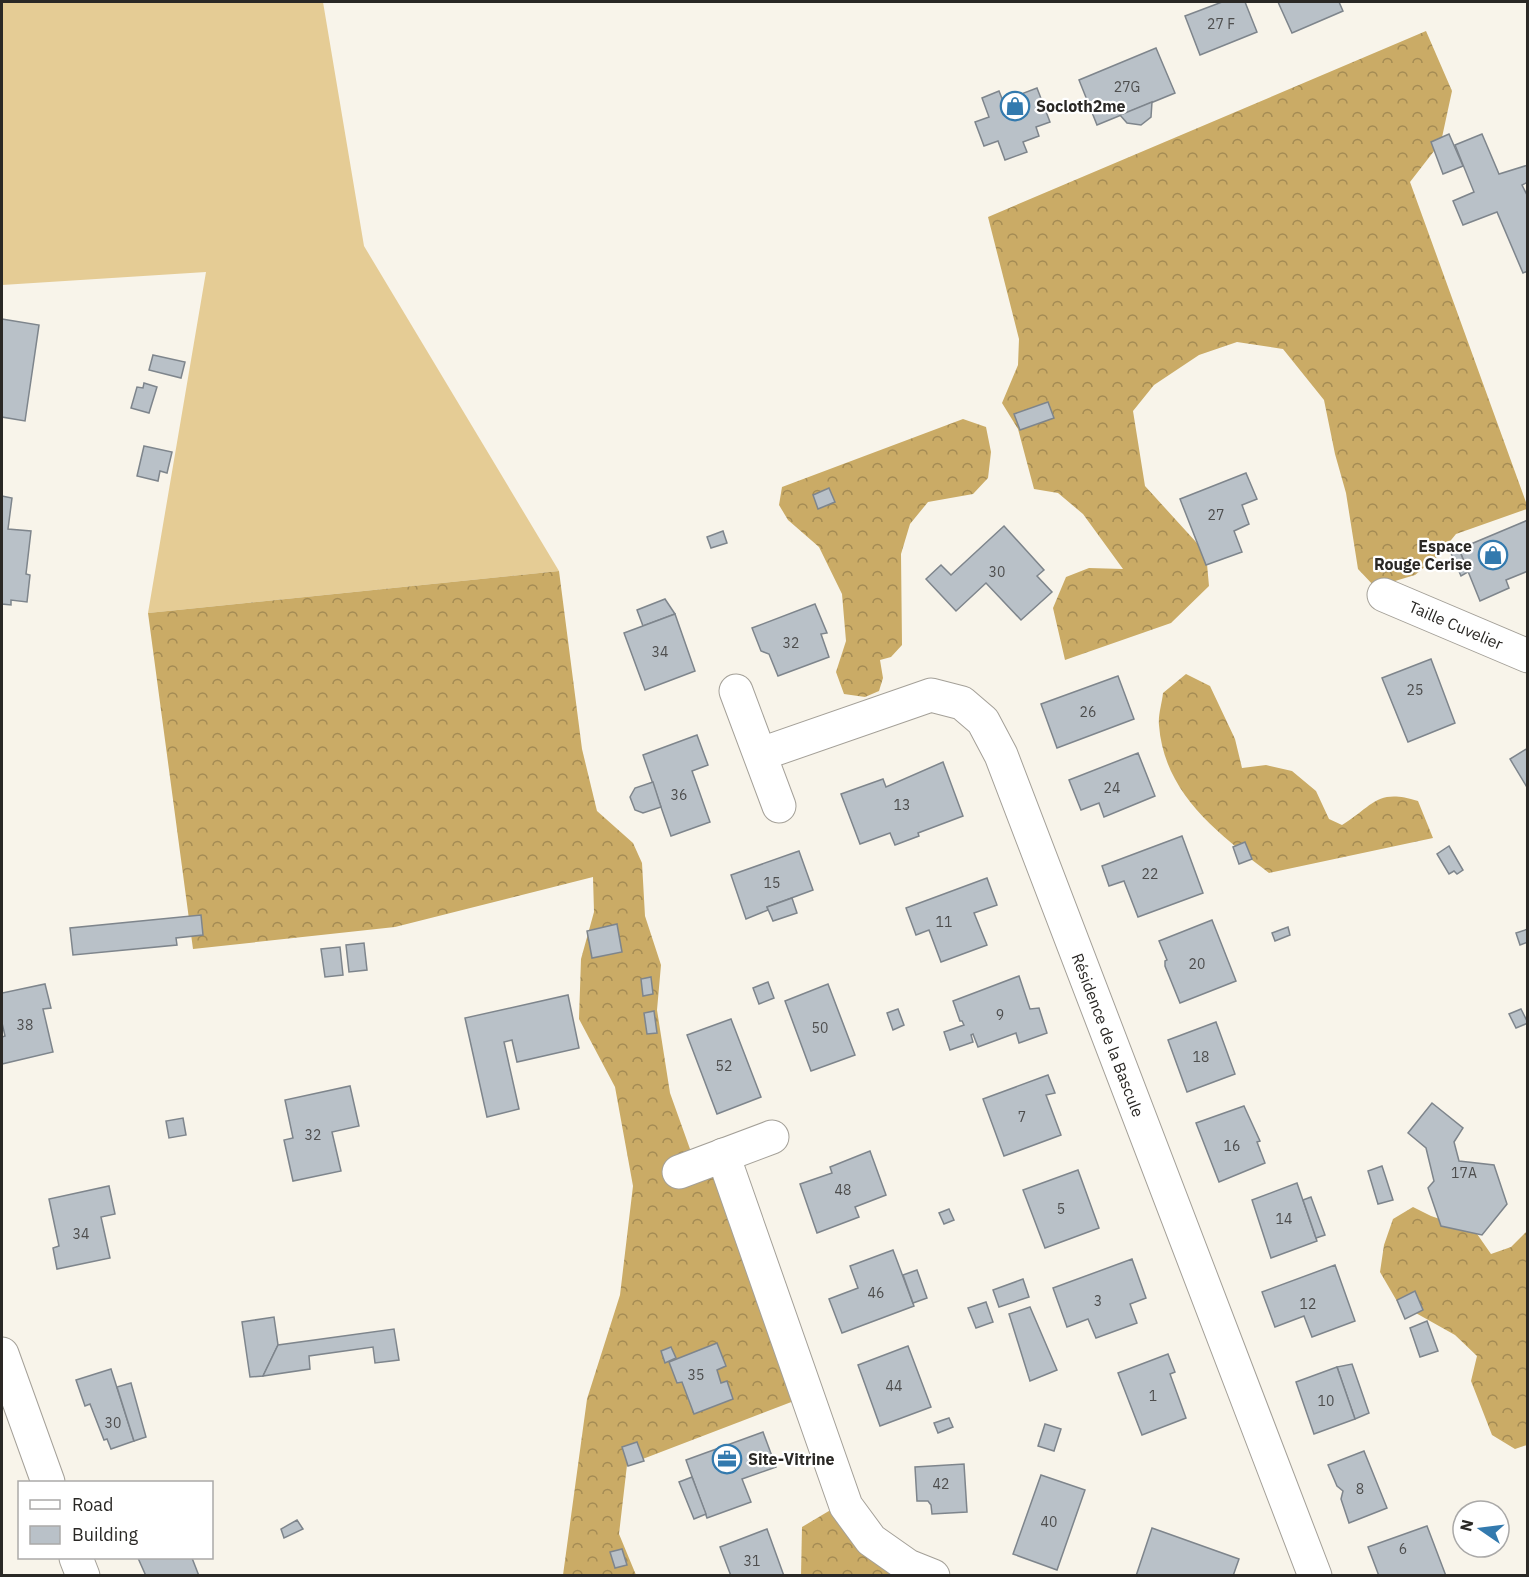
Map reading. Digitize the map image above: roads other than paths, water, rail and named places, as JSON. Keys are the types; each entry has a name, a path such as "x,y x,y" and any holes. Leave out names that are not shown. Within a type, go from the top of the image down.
{"street":[{"name":"Taille Cuvelier","path":"1384,596 1527,656"},
{"path":"736,691 779,806"},
{"name":"Résidence de la Bascule","path":"761,754 931,695 962,702 983,721 1005,766 1315,1575"},
{"path":"679,1172 772,1137"},
{"path":"723,1155 846,1506 870,1540 908,1566 933,1575"},
{"path":"2,1354 48,1481"},
{"path":"77,1559 83,1575"}],"place":[{"name":"Socloth2me","path":"1015,106"},
{"name":"Espace Rouge Cerise","path":"1493,555"},
{"name":"Site-Vitrine","path":"727,1459"}]}
